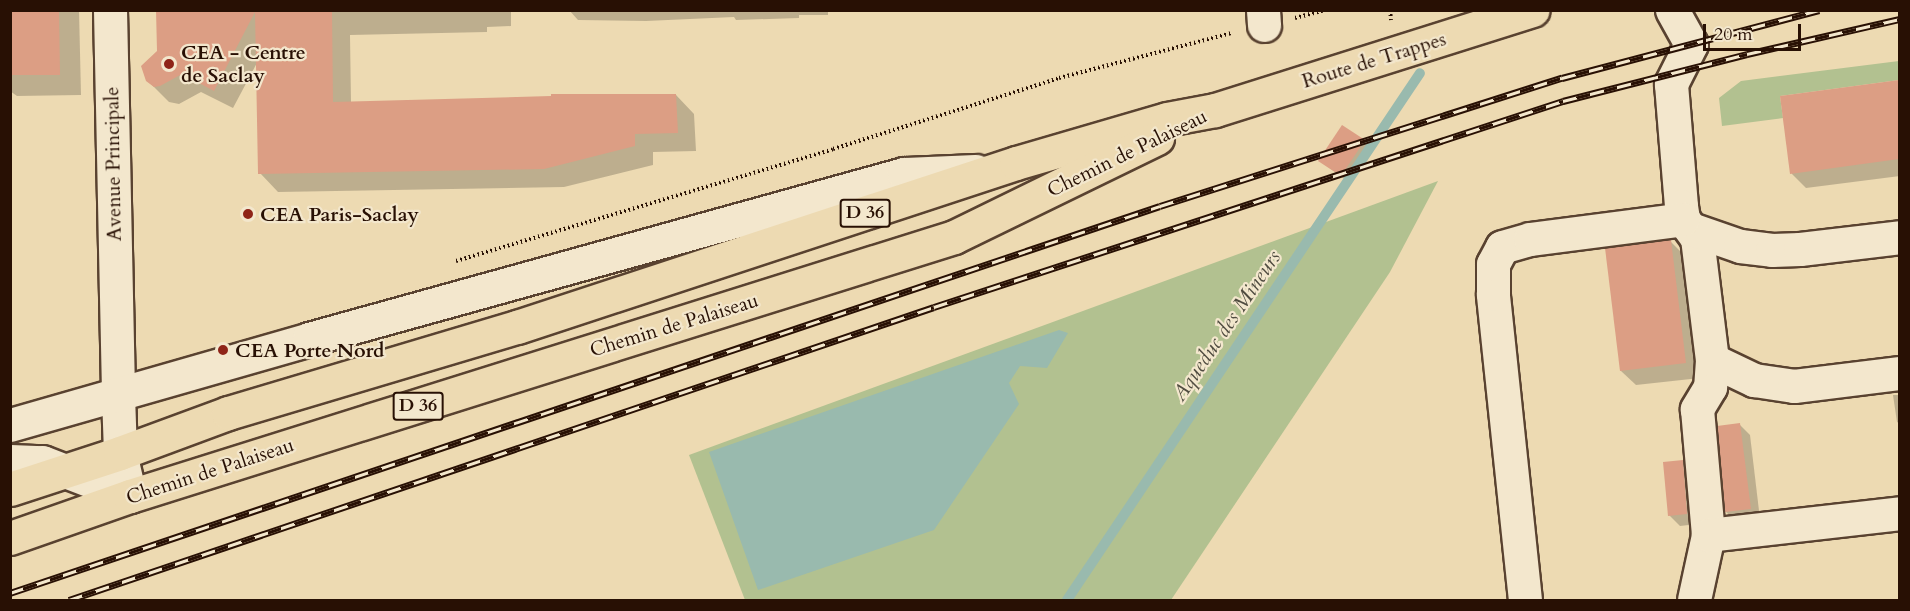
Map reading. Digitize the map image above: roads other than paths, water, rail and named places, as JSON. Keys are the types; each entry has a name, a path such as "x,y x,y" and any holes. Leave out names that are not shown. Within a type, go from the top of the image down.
{"main road":[{"name":"Route de Trappes","path":"1215,110 1533,10"},
{"name":"Chemin de Palaiseau","path":"10,489 120,453 228,413 517,327 996,171 1167,119 1215,110"},
{"name":"Chemin de Palaiseau","path":"10,537 130,496 954,237 1215,110"}],"street":[{"name":"Avenue Principale","path":"110,10 118,395"},
{"path":"1672,10 1691,44 1671,84 1687,224 1697,238 1712,360 1710,387 1697,409 1708,535 1694,600"},
{"path":"10,425 309,339 904,174 996,171"},
{"path":"1525,600 1493,294 1493,264 1502,247 1530,239 1687,224 1740,246 1772,250 1800,249 1899,237"},
{"path":"1712,360 1754,380 1794,386 1899,373"},
{"path":"118,395 120,453 130,496"},
{"path":"10,461 42,462 130,496"},
{"path":"1708,535 1899,513"}],"water":[{"path":"1059,330 1068,333 1047,368 1020,366 1009,383 1019,404 934,530 758,590 709,452"}],"waterway":[{"name":"Aqueduc des Mineurs","path":"1067,600 1420,73"}],"railway":[{"path":"10,593 1160,206 1562,78 1819,10"},
{"path":"69,600 934,307 1563,101 1747,54 1900,19"}],"place":[{"name":"CEA - Centre de Saclay","path":"169,64"},
{"name":"CEA Paris-Saclay","path":"248,214"},
{"name":"CEA Porte Nord","path":"223,350"}]}
